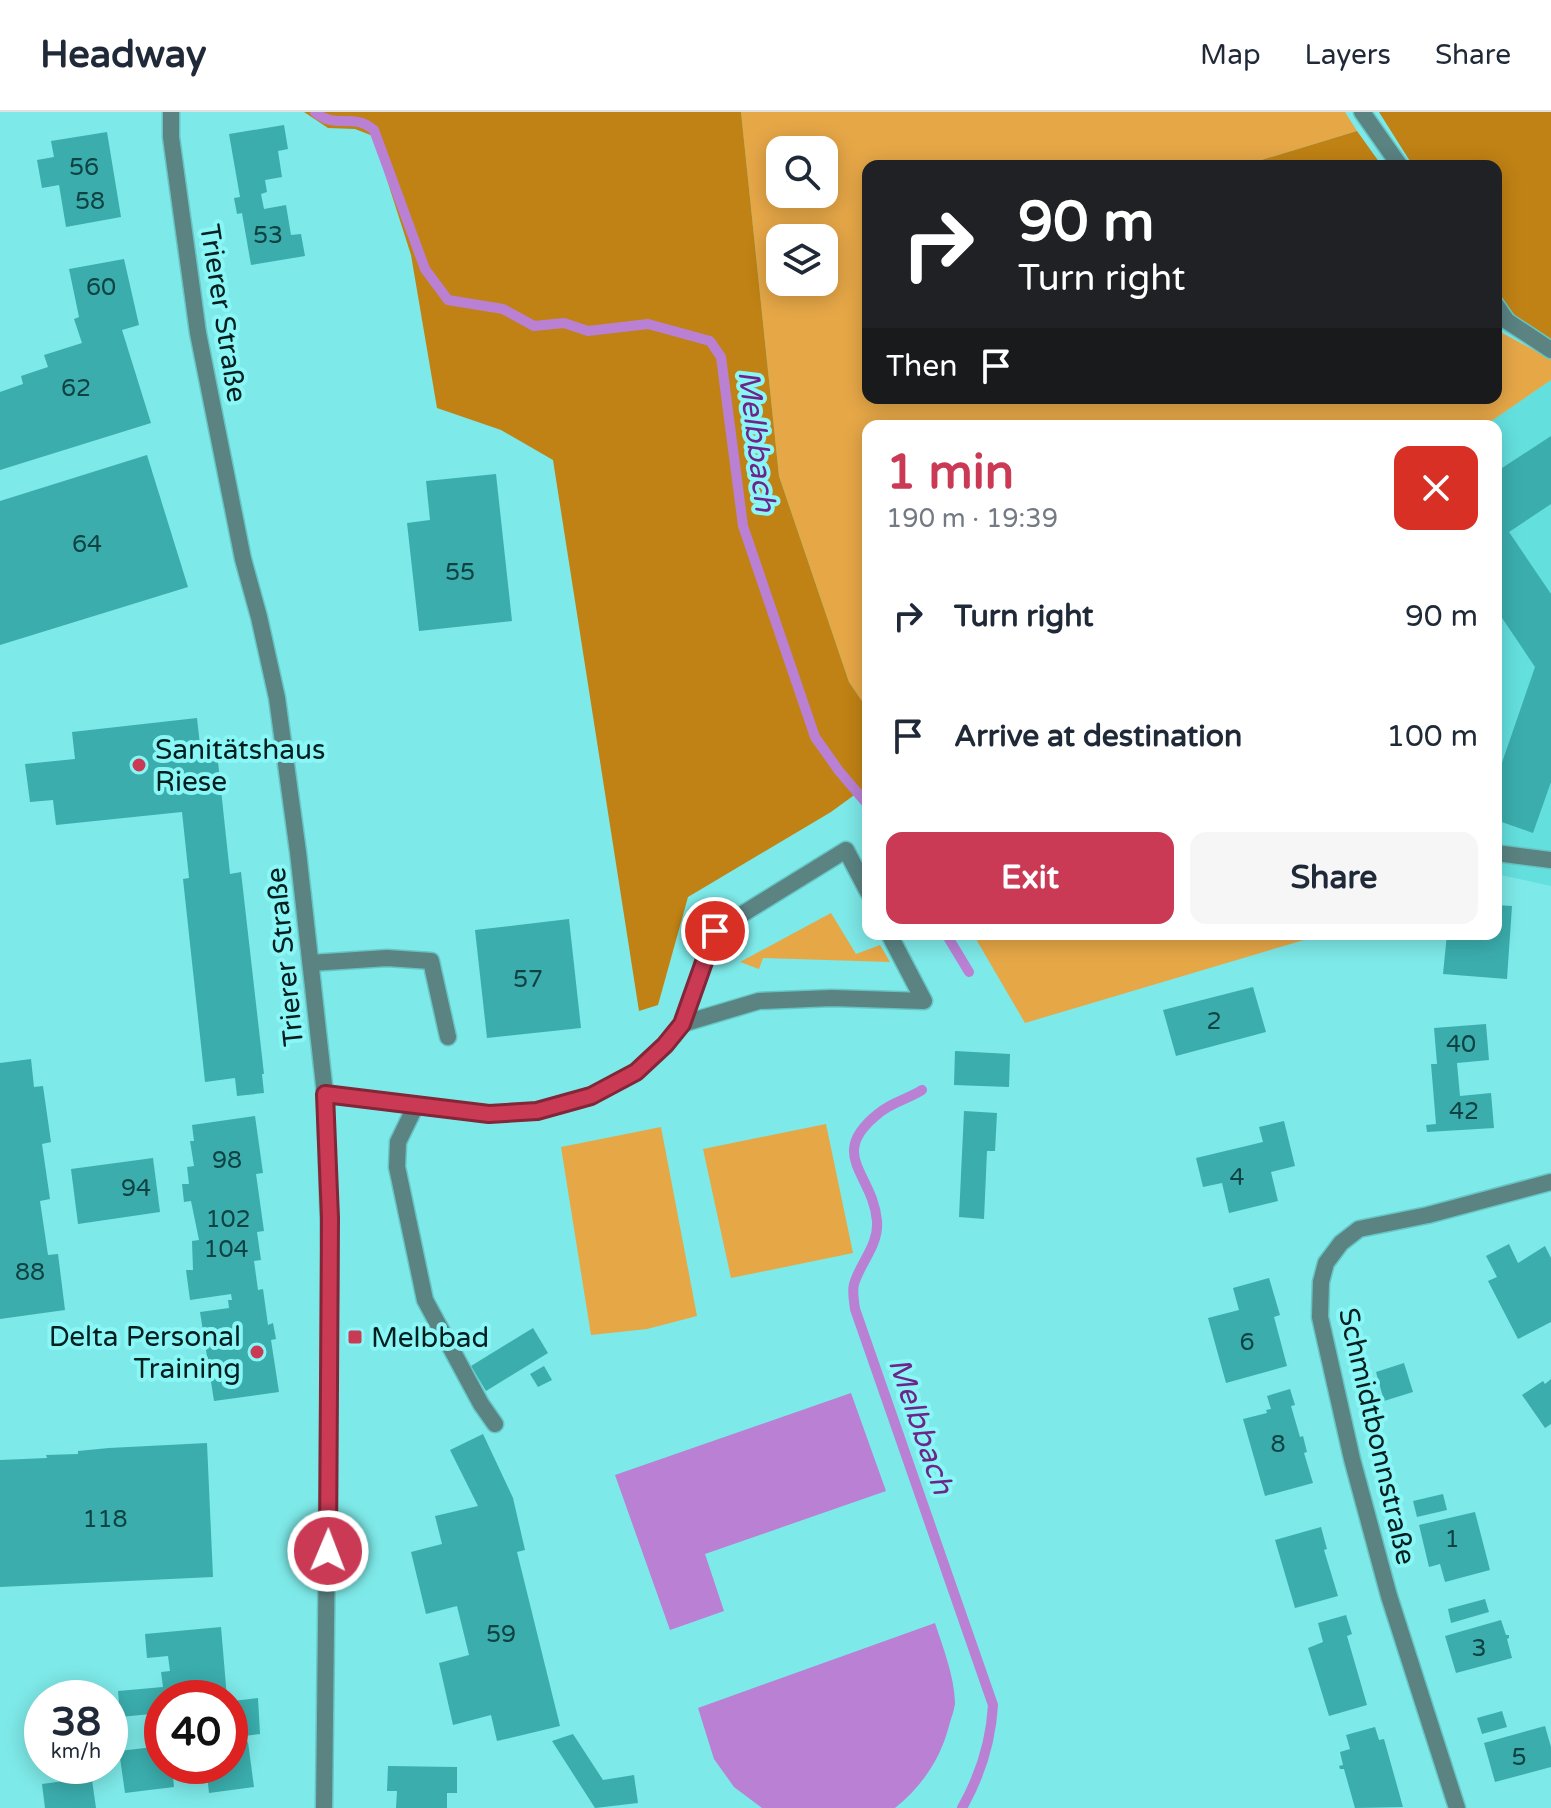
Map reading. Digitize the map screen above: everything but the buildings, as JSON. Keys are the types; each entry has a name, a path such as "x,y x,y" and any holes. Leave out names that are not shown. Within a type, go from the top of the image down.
{"street":[{"name":"Trierer Straße","path":"171,112 171,137 198,333 243,559 277,698 325,1094 330,1267 324,1808"},
{"path":"1362,112 1396,160"},
{"path":"1502,314 1507,321 1551,350"},
{"path":"325,1094 489,1114 537,1111 591,1096 636,1072 682,1024 715,931 846,850 862,881"},
{"path":"1502,854 1551,860"},
{"path":"682,1024 759,1001 832,998 924,1001 892,940"},
{"path":"311,963 387,958 431,961 448,1037"},
{"path":"416,1105 398,1142 397,1167 425,1300 495,1424"},
{"name":"Schmidtbonnstraße","path":"1457,1808 1389,1596 1356,1474 1323,1336 1321,1282 1326,1263 1341,1243 1359,1229 1428,1215 1551,1182"}],"shaded area":[{"path":"304,112 741,112 779,476 849,682 862,701 862,789 831,812 688,897 658,1005 639,1011 553,460 501,430 437,408 411,255 373,136 355,129 328,128"},
{"path":"741,112 1345,112 1357,131 1262,160 862,160 862,404 1502,404 1502,333 1551,359 1551,380 1493,420 862,420 862,701 849,682 779,476"},
{"path":"1379,112 1551,112 1551,347 1517,319 1502,298 1502,160 1409,160"},
{"path":"1357,131 1378,160 1262,160"},
{"path":"1551,380 1551,886 1502,875 1502,420 1493,420"},
{"path":"831,913 856,954 880,945 890,962 763,958 759,969 740,962"},
{"path":"977,940 1304,940 1025,1023"},
{"path":"826,1124 853,1253 731,1278 703,1149"},
{"path":"661,1127 697,1316 647,1329 591,1335 561,1147"},
{"path":"851,1393 886,1491 705,1554 724,1611 670,1630 615,1475"},
{"path":"935,1623 950,1672 954,1708 935,1761 914,1791 895,1808 762,1808 734,1787 714,1759 698,1708"}],"waterway":[{"name":"Melbbach","path":"315,112 330,120 359,122 374,130 425,269 448,300 503,309 534,326 564,323 588,331 648,324 710,341 721,357 743,526 815,737 862,798"},
{"name":"Melbbach","path":"950,940 969,972"},
{"name":"Melbbach","path":"922,1090 879,1113 856,1141 854,1153 874,1204 877,1230 853,1293 855,1309 993,1705 984,1758 962,1808"}],"place":[{"name":"Sanitätshaus Riese","path":"139,765"},
{"name":"Melbbad","path":"355,1337"},
{"name":"Delta Personal Training","path":"257,1352"}],"route":[{"path":"328,1551 330,1218 325,1094 489,1114 537,1111 591,1096 636,1072 682,1024 715,931"}]}
